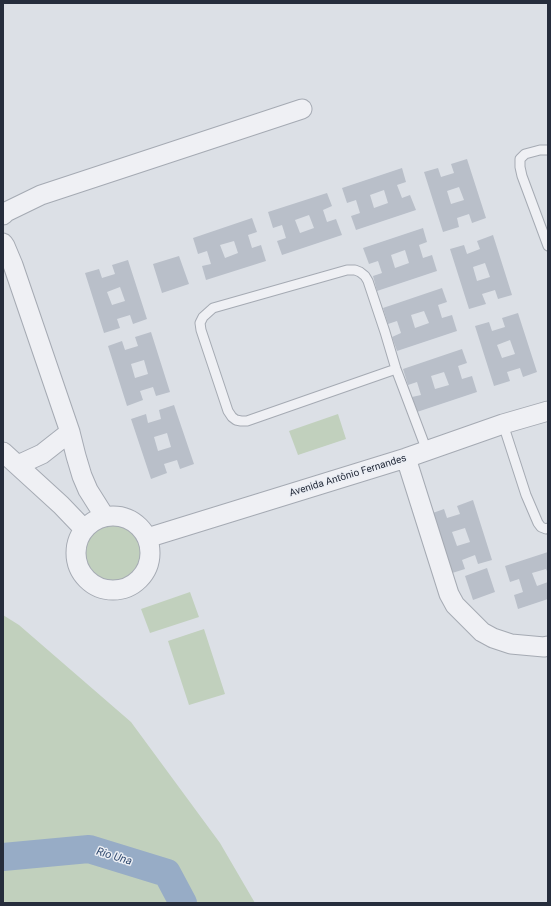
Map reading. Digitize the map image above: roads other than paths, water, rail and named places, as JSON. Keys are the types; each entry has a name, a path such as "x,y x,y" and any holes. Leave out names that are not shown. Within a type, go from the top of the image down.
{"street":[{"path":"3,215 6,212 41,195 302,109"},
{"path":"3,243 13,265 70,432 82,476 88,490 106,517"},
{"name":"Avenida Antônio Fernandes","path":"147,538 406,458 504,424 548,411"},
{"path":"18,465 42,454 70,432"},
{"path":"3,452 61,506 84,530"},
{"path":"406,458 449,594 455,605 482,632 493,638 512,644 548,646"},
{"path":"106,517 118,517 130,520 140,528 147,538 150,550 149,562 145,573 137,582 126,588 114,590 103,589 92,584 83,576 77,565 76,552 78,540 84,530 94,522 106,517"}],"lane":[{"path":"548,150 540,150 525,154 520,159 522,176 548,246"},
{"path":"396,369 247,421 236,420 228,411 200,323 207,313 213,308 333,273 347,270 355,270 360,272 368,281 396,369 426,451"},
{"path":"504,424 526,495 538,523 541,527 546,529 548,528"}],"waterway":[{"name":"Rio Una","path":"3,857 89,849 167,873 183,903"}]}
